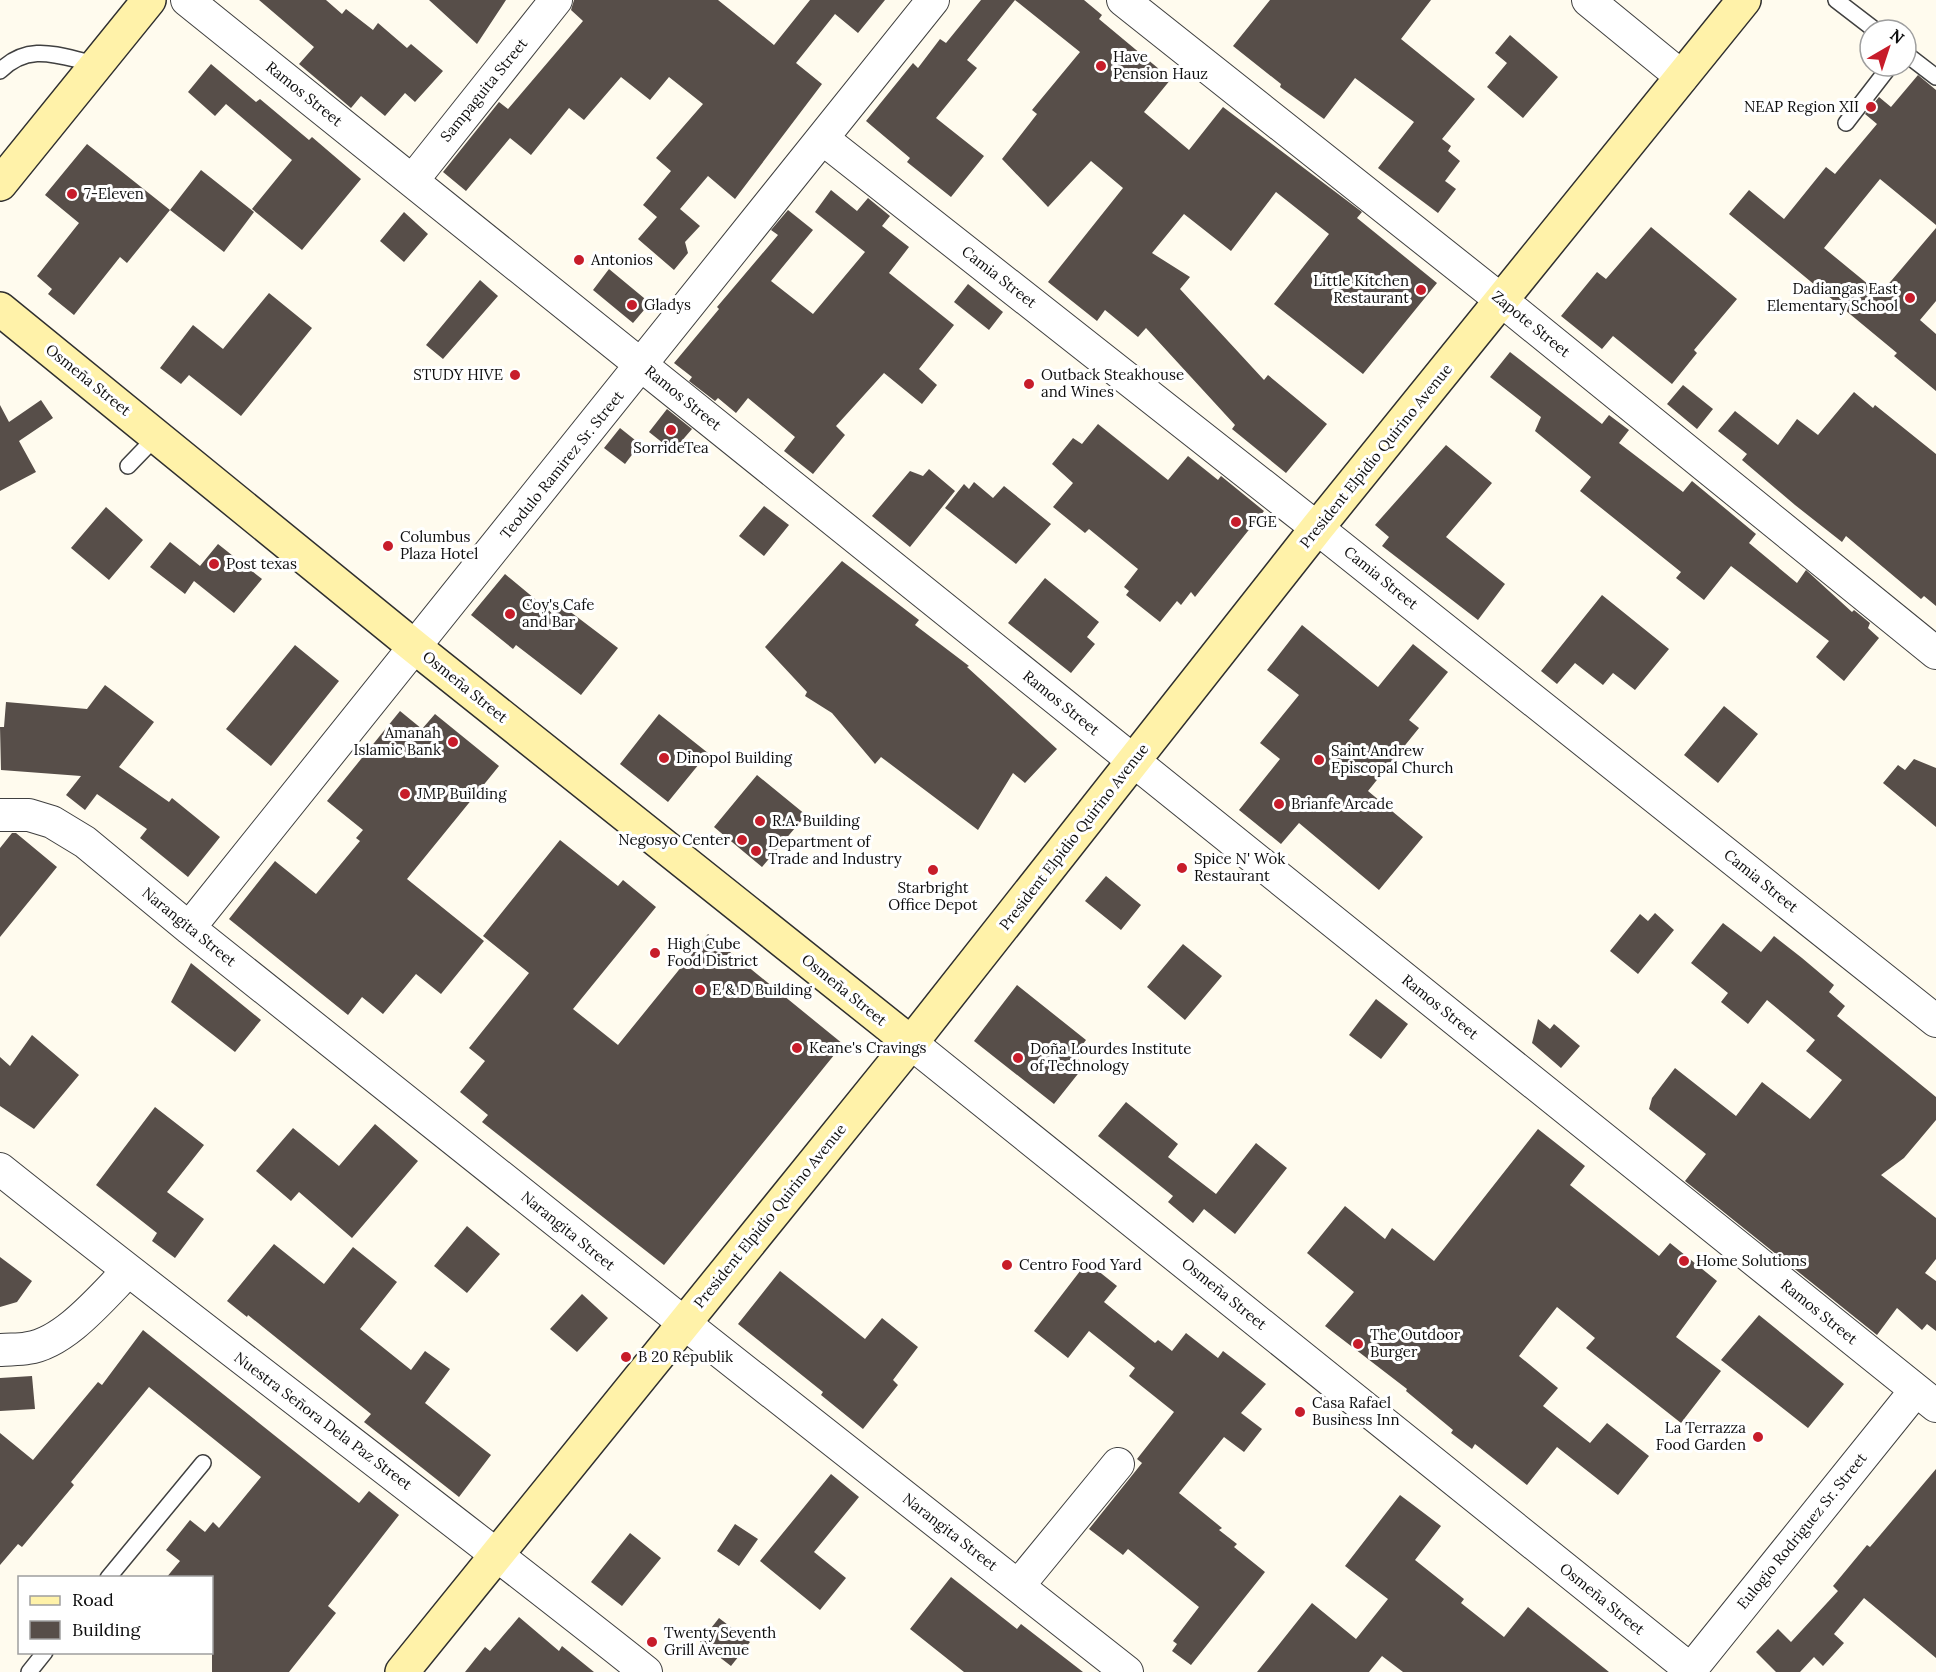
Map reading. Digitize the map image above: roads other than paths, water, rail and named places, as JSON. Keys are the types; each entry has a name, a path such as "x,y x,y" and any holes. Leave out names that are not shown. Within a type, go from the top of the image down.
{"street":[{"path":"0,184 149,0"},
{"name":"Ramos Street","path":"187,0 1926,1398"},
{"name":"Sampaguita Street","path":"412,181 556,0"},
{"name":"Teodulo Ramirez Sr. Street","path":"189,928 416,648 933,0"},
{"name":"Zapote Street","path":"1123,0 1501,300 1936,653"},
{"path":"1588,0 1682,77"},
{"name":"President Elpidio Quirino Avenue","path":"402,1672 911,1043 1317,528 1744,0"},
{"name":"Camia Street","path":"823,139 1317,528 1936,1021"},
{"name":"Osmeña Street","path":"0,309 416,648 911,1043 1690,1671"},
{"name":"Narangita Street","path":"0,815 29,815 70,830 189,928 684,1323 1127,1672"},
{"name":"Nuestra Señora Dela Paz Street","path":"0,1169 128,1271 496,1553 646,1672"},
{"path":"0,1350 30,1348 56,1337 76,1322 128,1271"},
{"name":"Eulogio Rodriguez Sr. Street","path":"1690,1671 1926,1398"},
{"path":"1018,1586 1118,1464"}],"lane":[{"path":"1836,0 1859,18"},
{"path":"0,71 12,59 33,52 97,64"},
{"path":"1918,63 1936,77"},
{"path":"1846,123 1881,78"},
{"path":"128,466 157,436"},
{"path":"110,1576 203,1463"},
{"path":"29,1672 44,1654"}],"place":[{"name":"Have Pension Hauz","path":"1101,66"},
{"name":"NEAP Region XII","path":"1871,107"},
{"name":"7-Eleven","path":"72,194"},
{"name":"Antonios","path":"579,260"},
{"name":"Little Kitchen Restaurant","path":"1421,290"},
{"name":"Dadiangas East Elementary School","path":"1910,298"},
{"name":"Gladys","path":"632,305"},
{"name":"STUDY HIVE","path":"515,375"},
{"name":"Outback Steakhouse and Wines","path":"1029,384"},
{"name":"SorrideTea","path":"671,430"},
{"name":"FGE","path":"1236,522"},
{"name":"Columbus Plaza Hotel","path":"388,546"},
{"name":"Post texas","path":"214,564"},
{"name":"Coy's Cafe and Bar","path":"510,614"},
{"name":"Amanah Islamic Bank","path":"453,742"},
{"name":"Dinopol Building","path":"664,758"},
{"name":"Saint Andrew Episcopal Church","path":"1319,760"},
{"name":"JMP Building","path":"405,794"},
{"name":"Brianfe Arcade","path":"1279,804"},
{"name":"R.A. Building","path":"760,821"},
{"name":"Negosyo Center","path":"742,840"},
{"name":"Department of Trade and Industry","path":"756,851"},
{"name":"Spice N' Wok Restaurant","path":"1182,868"},
{"name":"Starbright Office Depot","path":"933,870"},
{"name":"High Cube Food District","path":"655,953"},
{"name":"E & D Building","path":"700,990"},
{"name":"Keane's Cravings","path":"797,1048"},
{"name":"Doña Lourdes Institute of Technology","path":"1018,1058"},
{"name":"Home Solutions","path":"1684,1261"},
{"name":"Centro Food Yard","path":"1007,1265"},
{"name":"The Outdoor Burger","path":"1358,1344"},
{"name":"B 20 Republik","path":"626,1357"},
{"name":"Casa Rafael Business Inn","path":"1300,1412"},
{"name":"La Terrazza Food Garden","path":"1758,1437"},
{"name":"Twenty Seventh Grill Avenue","path":"652,1642"}]}
